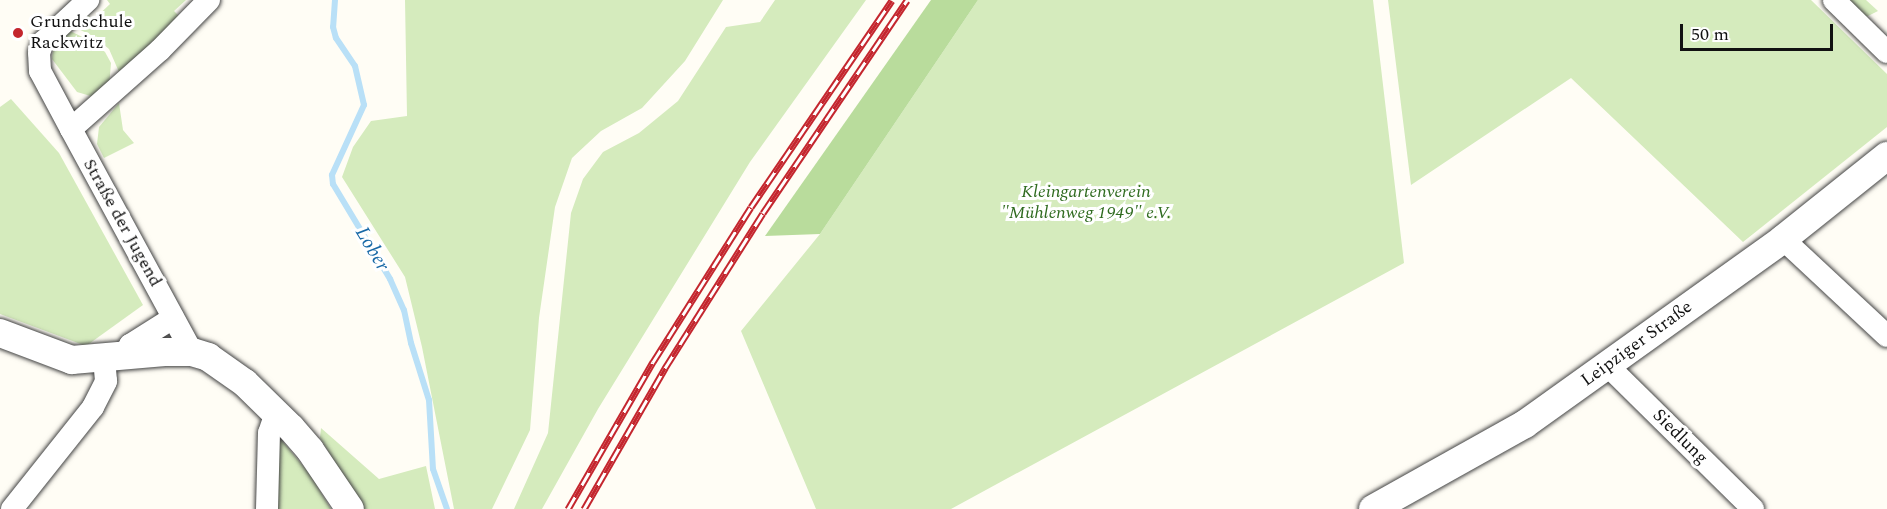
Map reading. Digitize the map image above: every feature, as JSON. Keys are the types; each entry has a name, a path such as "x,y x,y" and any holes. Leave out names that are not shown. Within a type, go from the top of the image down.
{"street":[{"name":"Straße der Jugend","path":"88,0 43,42 39,53 40,71 192,352"},
{"path":"71,129 160,50 209,0"},
{"path":"1834,0 1887,52"},
{"name":"Leipziger Straße","path":"1373,509 1526,424 1783,239 1887,156"},
{"path":"1783,239 1887,336"},
{"path":"12,509 93,406 118,357 130,345 173,318"},
{"path":"0,333 72,360 192,352 208,357 224,367 276,413 310,450 350,509"},
{"name":"Siedlung","path":"1607,365 1753,509"},
{"path":"267,509 269,434 276,413"}],"green space":[{"path":"107,0 186,0 174,11 181,18 119,72 109,49 93,36 74,27 87,14 93,20 110,4"},
{"path":"405,0 723,0 685,61 642,108 601,131 572,158 555,207 539,318 530,430 492,509 454,509 422,347 405,277 342,177 353,147 371,121 407,116"},
{"path":"775,0 866,0 750,162 598,409 542,509 514,509 548,433 571,213 583,179 603,152 639,133 678,101 726,27 760,22"},
{"path":"931,0 978,0 820,234 765,236"},
{"name":"Kleingartenverein \"Mühlenweg 1949\" e.V.","path":"978,0 1373,0 1404,263 951,509 816,509 741,331 820,234"},
{"path":"1388,0 1811,0 1887,74 1887,127 1743,242 1571,78 1411,185"},
{"path":"1848,0 1866,0 1878,11 1866,17"},
{"path":"70,31 91,41 105,52 111,63 109,87 94,97 77,92 52,59 53,49"},
{"path":"11,99 59,153 143,305 86,346 0,314 0,107"},
{"path":"119,103 123,130 134,143 104,158 97,144 99,127"},
{"path":"321,428 379,479 426,466 435,509 364,509 320,438"},
{"path":"279,437 309,473 331,509 275,509"}],"waterway":[{"name":"Lober","path":"335,0 333,27 336,38 355,66 364,105 332,175 333,184 390,279 404,310 411,343 429,400 433,469 447,509"}],"railway":[{"path":"568,509 653,362 751,207 892,0"},
{"path":"584,509 665,368 763,213 907,0"}],"place":[{"name":"Grundschule Rackwitz","path":"18,33"}]}
